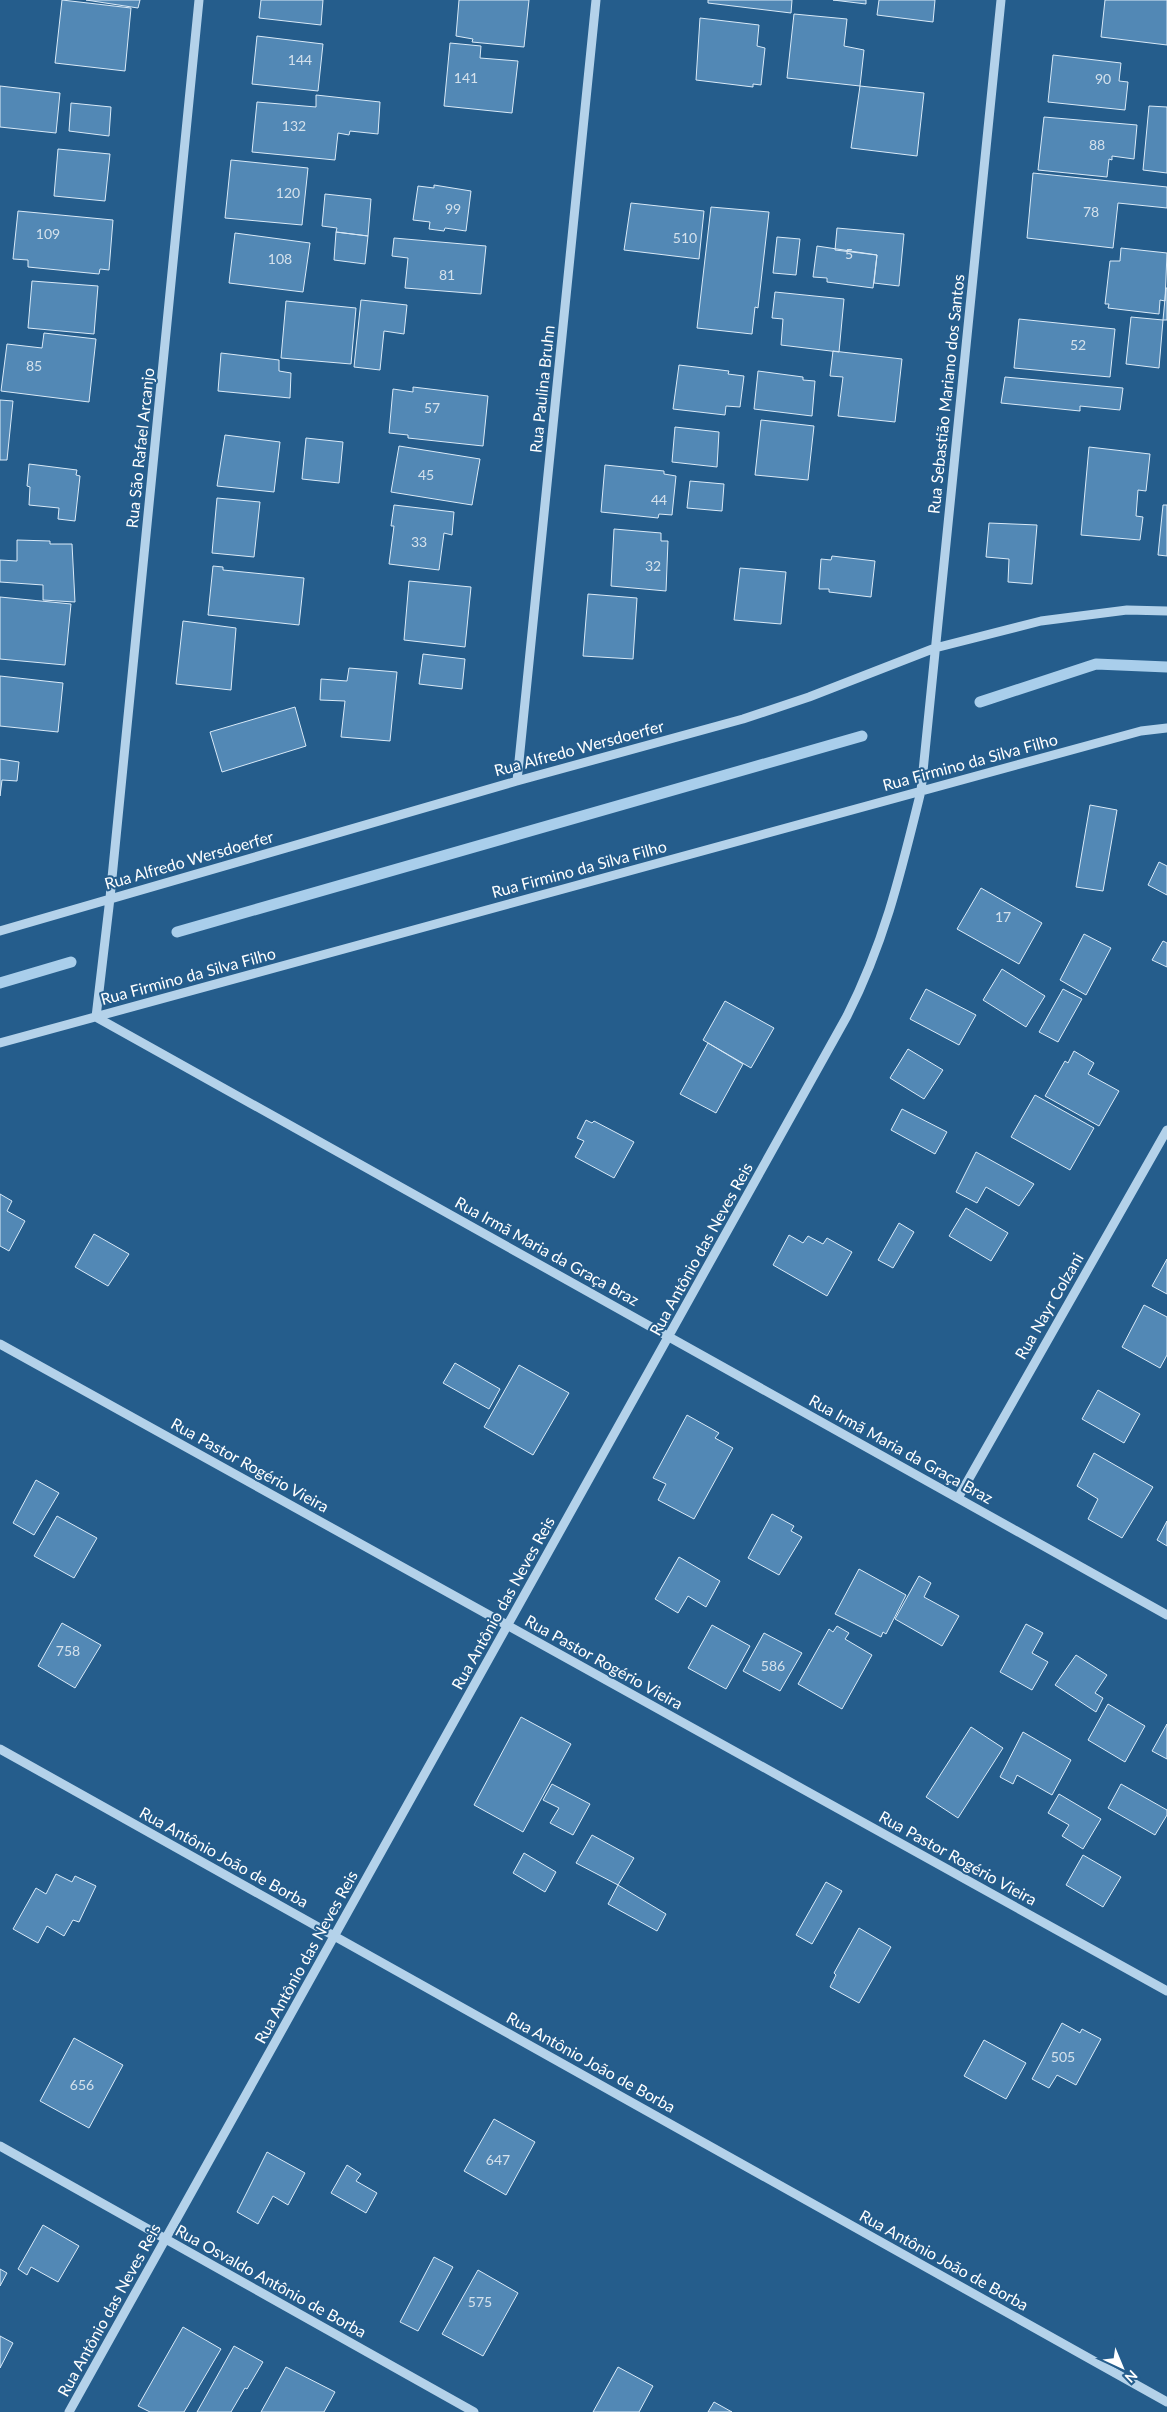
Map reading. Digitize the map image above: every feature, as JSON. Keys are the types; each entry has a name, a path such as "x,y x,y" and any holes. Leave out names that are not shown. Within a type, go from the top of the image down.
{"street":[{"name":"Rua São Rafael Arcanjo","path":"96,1016 110,898 199,0"},
{"name":"Rua Paulina Bruhn","path":"517,780 596,0"},
{"name":"Rua Sebastião Mariano dos Santos","path":"921,791 1001,0"},
{"name":"Rua Alfredo Wersdoerfer","path":"0,931 517,780 743,719 809,697 935,648 1040,620 1127,610 1167,612"},
{"name":"Rua Firmino da Silva Filho","path":"0,1044 96,1016 1141,731 1167,728"},
{"name":"Rua Antônio das Neves Reis","path":"69,2412 848,1016 868,976 898,887 921,791"},
{"name":"Rua Irmã Maria da Graça Braz","path":"96,1016 1167,1615"},
{"name":"Rua Nayr Colzani","path":"958,1498 1167,1130"},
{"name":"Rua Pastor Rogério Vieira","path":"0,1344 1167,1991"},
{"name":"Rua Antônio João de Borba","path":"0,1749 1167,2402"},
{"name":"Rua Osvaldo Antônio de Borba","path":"0,2146 474,2412"}],"building":[{"path":"62,0 131,8 125,71 55,63"},
{"path":"86,0 140,0 138,8"},
{"path":"261,0 323,0 321,25 259,18"},
{"path":"459,0 529,0 524,47 472,42 473,39 456,36"},
{"path":"708,0 792,0 791,13 708,3"},
{"path":"833,0 866,0 866,4"},
{"path":"879,0 935,0 933,22 877,15"},
{"path":"1105,0 1167,0 1167,45 1101,37"},
{"path":"794,14 847,19 844,46 864,50 860,86 787,78"},
{"path":"700,18 759,25 757,46 765,48 761,85 753,84 753,87 696,80"},
{"path":"257,36 323,44 318,91 252,84"},
{"path":"450,43 481,46 480,58 518,61 512,113 444,106"},
{"path":"1053,55 1121,63 1119,81 1128,82 1125,110 1048,102"},
{"path":"0,86 60,93 56,133 0,127"},
{"path":"860,86 924,93 917,156 851,148"},
{"path":"316,95 380,102 378,134 350,131 349,135 338,133 335,160 252,152 257,102 316,107"},
{"path":"71,103 111,107 109,136 69,131"},
{"path":"1149,106 1167,107 1167,173 1143,170"},
{"path":"1044,117 1137,125 1134,159 1112,156 1112,160 1109,159 1107,177 1038,170"},
{"path":"58,149 110,154 105,201 54,196"},
{"path":"231,160 308,168 302,225 225,218"},
{"path":"1033,173 1167,187 1167,208 1118,203 1113,248 1027,238"},
{"path":"434,185 471,191 466,231 445,228 444,231 429,229 430,222 413,220 418,186 434,188"},
{"path":"325,194 371,199 368,236 336,232 337,228 322,226"},
{"path":"631,203 704,211 699,259 624,250"},
{"path":"711,207 769,212 758,308 755,307 752,334 697,328"},
{"path":"18,211 113,220 109,270 100,269 99,274 28,267 28,260 13,259"},
{"path":"837,228 904,234 899,286 874,283 877,255 835,250"},
{"path":"336,232 368,236 365,264 334,260"},
{"path":"235,233 310,243 303,292 229,283"},
{"path":"777,237 800,239 796,275 773,273"},
{"path":"394,238 486,246 481,294 405,288 408,258 392,256"},
{"path":"817,246 877,255 873,288 827,282 827,278 813,277"},
{"path":"1121,248 1167,253 1165,301 1160,300 1159,314 1108,308 1109,304 1105,304 1110,261 1120,261"},
{"path":"32,281 98,286 94,334 28,328"},
{"path":"1166,288 1167,320 1163,320"},
{"path":"775,292 844,299 839,352 781,345 783,319 772,318"},
{"path":"361,300 407,305 404,334 384,331 380,370 354,367"},
{"path":"286,301 356,308 351,364 281,358"},
{"path":"1131,317 1163,320 1159,368 1126,364"},
{"path":"1019,319 1115,329 1110,377 1014,368"},
{"path":"44,333 96,339 89,402 1,391 7,344 42,348"},
{"path":"833,351 902,359 895,422 838,416 843,377 830,376"},
{"path":"221,353 279,360 279,371 291,373 290,398 218,391"},
{"path":"679,365 729,371 728,374 744,376 740,407 726,406 725,415 673,409"},
{"path":"758,371 803,377 803,380 815,381 812,416 754,409"},
{"path":"1005,377 1123,388 1120,410 1080,406 1080,411 1001,403"},
{"path":"413,387 488,396 483,446 408,438 408,435 389,433 393,389 413,392"},
{"path":"0,400 13,401 7,460 0,460"},
{"path":"761,420 814,426 808,480 755,475"},
{"path":"675,427 719,432 717,467 672,462"},
{"path":"225,435 280,442 274,492 217,486"},
{"path":"306,438 343,442 339,483 302,479"},
{"path":"399,446 480,459 472,505 391,492"},
{"path":"1089,447 1150,454 1146,491 1138,490 1136,516 1143,517 1140,540 1081,535"},
{"path":"29,464 77,470 76,475 80,476 75,521 58,519 59,508 29,505 30,487 27,486"},
{"path":"605,465 664,471 664,474 676,476 672,515 659,514 658,518 601,512"},
{"path":"690,481 724,484 722,511 687,508"},
{"path":"217,498 260,502 254,557 212,553"},
{"path":"394,505 454,512 452,535 444,533 439,570 389,564 394,526 391,526"},
{"path":"1163,505 1167,505 1167,556 1158,555"},
{"path":"989,523 1037,525 1032,584 1008,582 1009,559 986,557"},
{"path":"614,529 661,533 661,541 668,541 666,591 611,586"},
{"path":"17,540 50,541 50,544 72,544 75,602 43,600 43,585 0,582 0,560 17,561"},
{"path":"832,556 875,561 871,597 829,592 829,589 819,589 821,559 831,560"},
{"path":"213,566 223,567 223,570 304,578 299,625 208,615"},
{"path":"740,568 786,572 781,624 734,620"},
{"path":"409,581 471,587 465,647 404,640"},
{"path":"588,594 637,598 633,659 583,656"},
{"path":"0,597 71,604 65,665 0,659"},
{"path":"183,621 236,628 231,690 176,684"},
{"path":"423,654 465,659 462,689 419,684"},
{"path":"349,668 397,672 390,741 341,737 345,701 320,700 321,679 347,681"},
{"path":"0,676 63,683 58,732 0,726"},
{"path":"295,707 306,746 222,772 210,732"},
{"path":"0,759 19,762 17,781 2,780 0,796"},
{"path":"1090,805 1117,810 1103,891 1076,887"},
{"path":"1159,862 1167,866 1167,895 1148,885"},
{"path":"981,888 1042,923 1019,964 957,929"},
{"path":"1084,934 1111,948 1086,995 1060,980"},
{"path":"1163,941 1167,943 1167,967 1152,960"},
{"path":"1002,969 1045,996 1026,1027 983,1000"},
{"path":"926,989 976,1015 959,1045 910,1019"},
{"path":"1063,989 1082,999 1058,1042 1039,1032"},
{"path":"725,1001 774,1028 751,1068 703,1040"},
{"path":"708,1043 743,1064 716,1113 680,1094"},
{"path":"908,1049 943,1070 924,1099 890,1078"},
{"path":"1074,1051 1094,1063 1088,1074 1119,1091 1099,1126 1045,1096 1065,1061 1068,1063"},
{"path":"1035,1095 1094,1128 1070,1170 1011,1137"},
{"path":"902,1109 947,1132 935,1154 891,1130"},
{"path":"586,1120 592,1123 594,1121 634,1142 614,1178 575,1157 584,1141 577,1138"},
{"path":"976,1152 1034,1184 1019,1206 986,1187 977,1203 956,1192"},
{"path":"0,1194 12,1201 7,1211 25,1221 9,1251 0,1246"},
{"path":"966,1208 1008,1233 991,1261 949,1236"},
{"path":"899,1223 914,1232 893,1268 878,1260"},
{"path":"94,1234 129,1254 108,1286 75,1267"},
{"path":"789,1235 803,1243 808,1236 823,1244 827,1238 852,1252 827,1296 773,1265"},
{"path":"1167,1259 1167,1294 1152,1286"},
{"path":"1144,1305 1167,1317 1167,1355 1160,1368 1122,1347"},
{"path":"455,1363 500,1389 489,1409 443,1383"},
{"path":"519,1365 569,1393 533,1455 484,1427"},
{"path":"1098,1390 1140,1414 1124,1443 1082,1419"},
{"path":"687,1415 719,1433 715,1438 733,1448 694,1519 658,1500 666,1484 653,1478"},
{"path":"1094,1453 1153,1487 1122,1538 1088,1519 1098,1499 1077,1486"},
{"path":"36,1480 59,1493 34,1535 13,1523"},
{"path":"772,1514 794,1526 791,1531 802,1537 779,1575 748,1558"},
{"path":"57,1516 97,1538 74,1578 34,1556"},
{"path":"1167,1521 1167,1546 1157,1540"},
{"path":"679,1557 720,1581 706,1607 688,1596 678,1613 655,1599"},
{"path":"859,1569 906,1595 886,1634 883,1632 881,1637 835,1614"},
{"path":"919,1576 931,1583 924,1597 959,1616 942,1646 895,1619"},
{"path":"62,1623 101,1645 75,1688 38,1666"},
{"path":"1026,1624 1043,1633 1032,1653 1048,1662 1032,1690 1000,1672"},
{"path":"712,1625 750,1646 726,1689 688,1668"},
{"path":"837,1626 849,1633 845,1639 872,1655 842,1709 798,1684 829,1629 833,1632"},
{"path":"764,1633 802,1653 780,1691 743,1671"},
{"path":"1076,1655 1107,1675 1095,1693 1103,1698 1096,1712 1055,1685"},
{"path":"1108,1704 1145,1726 1125,1762 1088,1740"},
{"path":"521,1717 571,1744 523,1832 474,1805"},
{"path":"1167,1724 1167,1759 1152,1751"},
{"path":"971,1727 1003,1748 958,1818 926,1797"},
{"path":"1023,1732 1071,1760 1052,1795 1017,1775 1013,1784 1000,1777"},
{"path":"552,1784 590,1804 573,1835 550,1823 559,1808 543,1800"},
{"path":"1121,1784 1167,1810 1167,1815 1155,1835 1108,1808"},
{"path":"1059,1794 1101,1819 1083,1849 1062,1836 1069,1825 1048,1813"},
{"path":"592,1835 634,1858 618,1885 576,1863"},
{"path":"524,1853 556,1872 545,1892 513,1873"},
{"path":"1083,1855 1121,1877 1103,1907 1066,1885"},
{"path":"56,1874 72,1882 75,1876 96,1886 79,1922 73,1920 64,1936 47,1926 38,1943 13,1929 36,1888 46,1894"},
{"path":"826,1882 842,1891 812,1944 796,1935"},
{"path":"618,1885 666,1914 657,1931 608,1904"},
{"path":"859,1928 891,1947 859,2003 830,1987 836,1975 834,1973"},
{"path":"1062,2023 1080,2033 1082,2029 1101,2039 1076,2085 1057,2075 1049,2088 1032,2079"},
{"path":"74,2038 123,2065 89,2128 40,2101"},
{"path":"984,2040 1026,2063 1006,2099 964,2076"},
{"path":"494,2119 535,2142 506,2195 464,2171"},
{"path":"267,2152 305,2173 288,2205 273,2196 258,2224 237,2212"},
{"path":"347,2165 361,2174 356,2181 377,2193 366,2213 331,2193"},
{"path":"43,2225 79,2246 58,2282 31,2267 27,2275 18,2269"},
{"path":"434,2257 453,2267 418,2331 400,2322"},
{"path":"0,2269 7,2273 0,2286"},
{"path":"478,2270 518,2293 483,2356 442,2334"},
{"path":"183,2327 221,2349 184,2412 150,2412 138,2406"},
{"path":"0,2336 13,2343 0,2368"},
{"path":"234,2346 263,2362 231,2412 197,2412"},
{"path":"286,2367 335,2392 324,2412 261,2412"},
{"path":"618,2367 653,2386 639,2412 593,2412"},
{"path":"714,2402 732,2412 708,2412"}],"waterway":[{"path":"980,702 1096,664 1167,667"},
{"path":"177,932 862,736"},
{"path":"0,983 71,962"}]}
